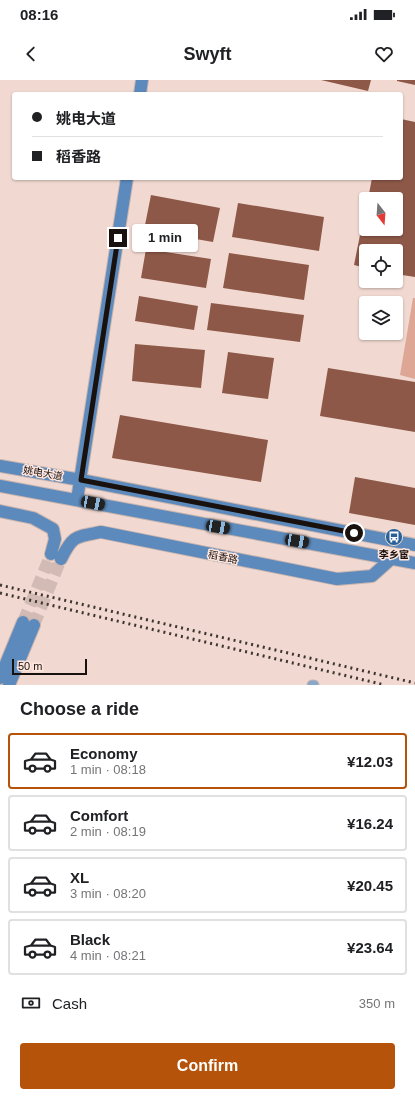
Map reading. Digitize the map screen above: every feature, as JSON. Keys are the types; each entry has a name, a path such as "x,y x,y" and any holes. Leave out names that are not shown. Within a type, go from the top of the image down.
{"main road":[{"path":"140,92 142,80"},
{"path":"77,500 127,180"},
{"name":"姚电大道","path":"0,466 81,480 415,545"},
{"name":"姚电大道","path":"0,486 415,563"},
{"name":"稻香路","path":"0,511 33,518 52,529 55,539 56,557 77,537 101,532 337,579 372,576 391,559"},
{"path":"5,679 28,623"}],"shaded area":[{"path":"413,298 415,298 415,379 400,375"}],"building":[{"path":"321,80 371,80 368,91"},
{"path":"415,80 415,85 397,81"},
{"path":"403,119 415,122 415,277 403,275 403,244 359,244 359,266 354,265 360,236 403,236 403,192 369,192 372,180 403,180"},
{"path":"151,195 220,208 213,242 144,230"},
{"path":"238,203 324,217 319,251 232,237"},
{"path":"146,249 211,259 206,288 141,278"},
{"path":"229,253 309,265 304,300 223,288"},
{"path":"139,296 198,306 194,330 135,321"},
{"path":"211,303 304,315 300,342 207,330"},
{"path":"135,344 205,350 201,388 132,381"},
{"path":"228,352 274,358 268,399 222,393"},
{"path":"328,368 415,382 415,432 320,416"},
{"path":"120,415 268,440 261,482 112,458"},
{"path":"355,477 415,488 415,525 349,513"}],"tunnel":[{"path":"23,622 51,554"},
{"path":"34,625 61,559"}],"railway":[{"path":"0,585 415,683"},
{"path":"0,593 385,685"}],"place":[{"name":"李乡宦","path":"394,537"}],"route":[{"path":"118,238 81,480 354,533"}]}
